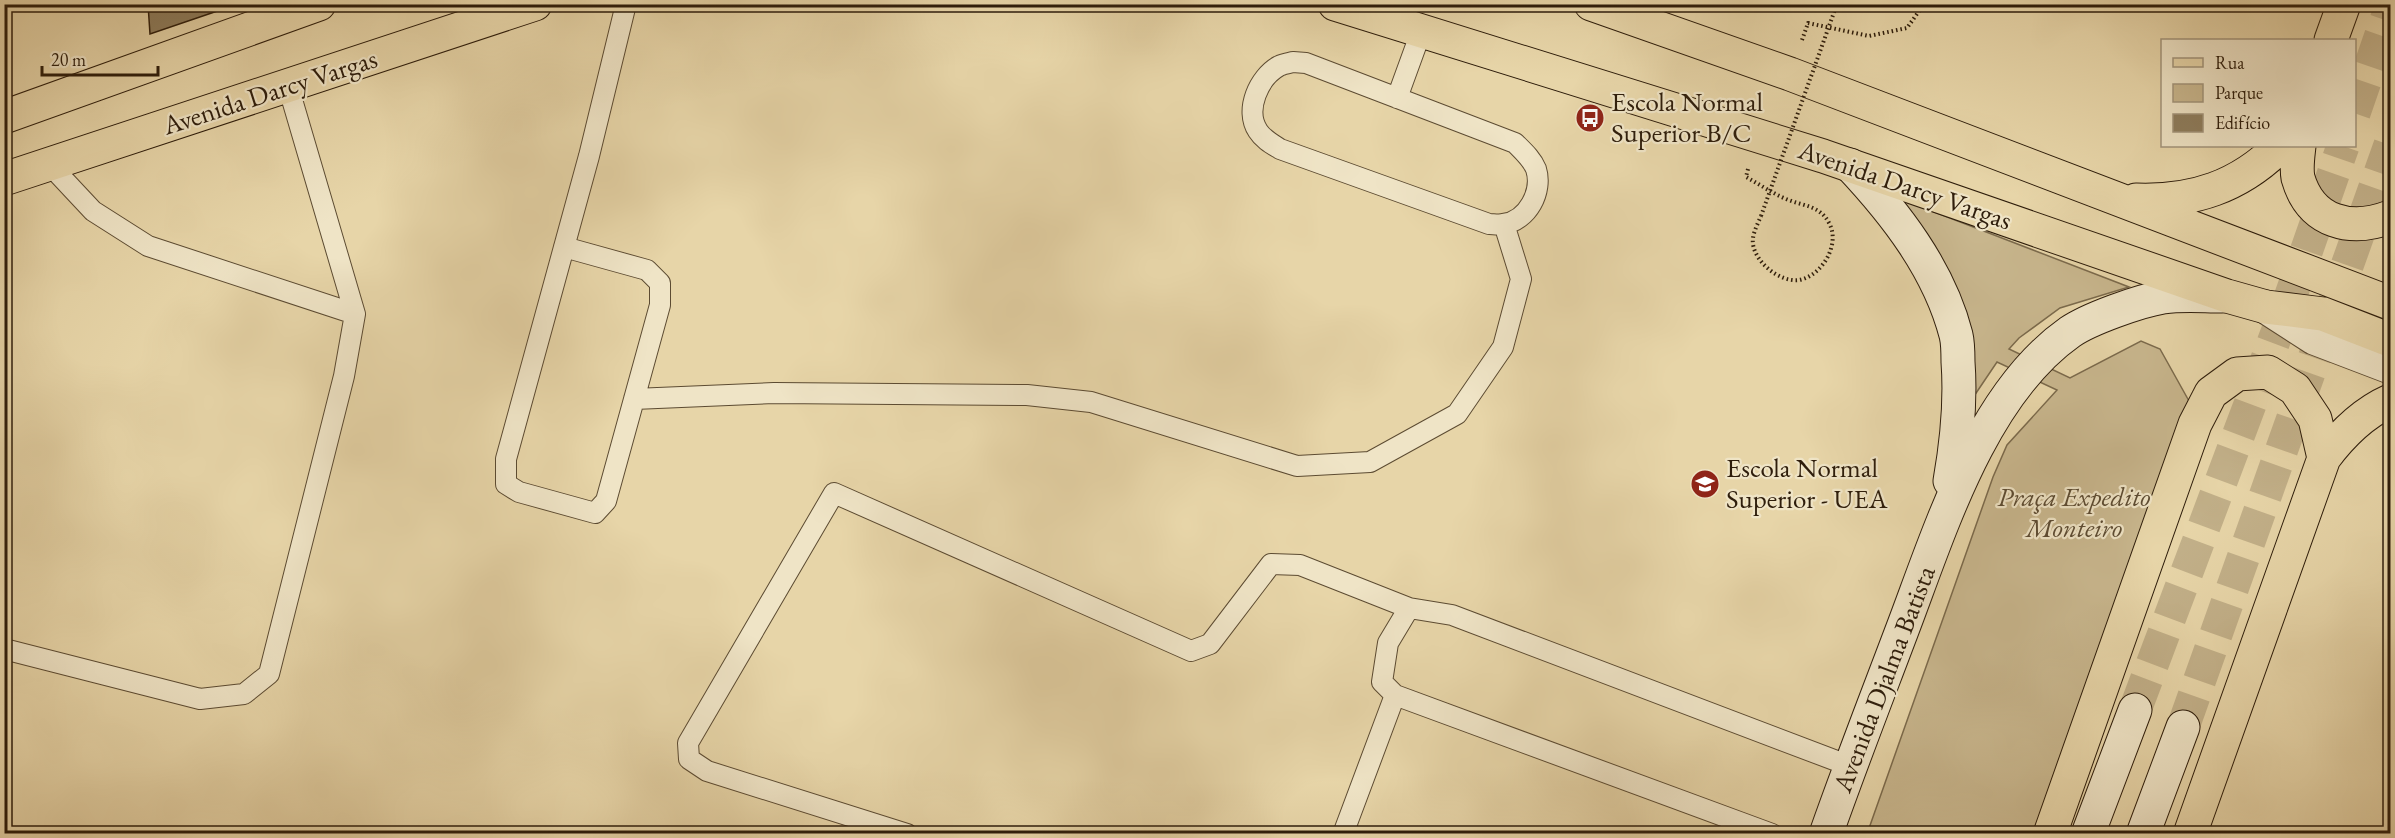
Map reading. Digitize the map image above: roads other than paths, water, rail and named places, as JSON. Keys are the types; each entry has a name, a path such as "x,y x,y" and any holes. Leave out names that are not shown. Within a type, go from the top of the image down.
{"main road":[{"path":"4,117 319,4"},
{"name":"Avenida Darcy Vargas","path":"4,179 535,4"},
{"name":"Avenida Darcy Vargas","path":"1335,4 1850,165 2227,296 2266,307 2323,314 2391,339"},
{"path":"1591,4 1790,74 2391,303"},
{"path":"2331,39 2344,4"},
{"path":"2116,199 2163,201 2202,194 2237,180 2267,159 2279,147"},
{"path":"2299,147 2298,176 2306,197 2322,214 2344,224 2371,224 2391,217"},
{"name":"Avenida Djalma Batista","path":"1850,165 1912,238 1938,286 1956,336 1960,386 1958,435 1942,524"},
{"name":"Avenida Djalma Batista","path":"1826,834 1942,524 1980,443 2000,408 2038,357 2072,330 2114,312 2163,297 2227,296"},
{"name":"Avenida Darcy Vargas","path":"2266,307 2314,338 2391,367"},
{"path":"2050,834 2195,424 2211,393 2237,374 2268,372 2295,389 2315,419 2324,458"},
{"path":"2190,834 2324,458 2341,436 2362,417 2391,401"},
{"path":"2088,834 2134,710"},
{"path":"2143,834 2183,727"}],"lane":[{"path":"564,247 647,270 660,283 660,304 606,501 595,513 519,492 506,484 506,459 564,247 626,4"},
{"path":"1397,98 1421,32"},
{"path":"1293,62 1306,63 1397,98 1515,143 1527,154 1535,167 1539,183 1527,211 1504,224 1489,224 1280,148 1258,131 1252,118 1252,104 1267,77 1279,66 1293,62"},
{"path":"4,649 200,699 244,694 269,674 344,376 356,314 288,86"},
{"path":"49,165 93,211 148,246 356,314"},
{"path":"634,399 774,393 1027,395 1091,402 1297,466 1370,462 1457,414 1503,347 1521,279 1504,224"},
{"path":"907,834 707,771 689,759 688,743 834,493 1191,651 1210,644 1271,564 1300,565 1408,608 1452,615 1850,766"},
{"path":"1408,608 1388,643 1382,682 1395,695 1772,834"},
{"path":"1343,834 1395,695"}],"tunnel":[{"path":"2356,107 2390,9"},
{"path":"2183,727 2390,145"},
{"path":"2135,710 2290,298 2343,147"}],"place":[{"name":"Escola Normal Superior B/C","path":"1590,118"},
{"name":"Escola Normal Superior - UEA","path":"1705,484"}],"park label":[{"name":"Praça Expedito Monteiro","path":"2074,512"}]}
